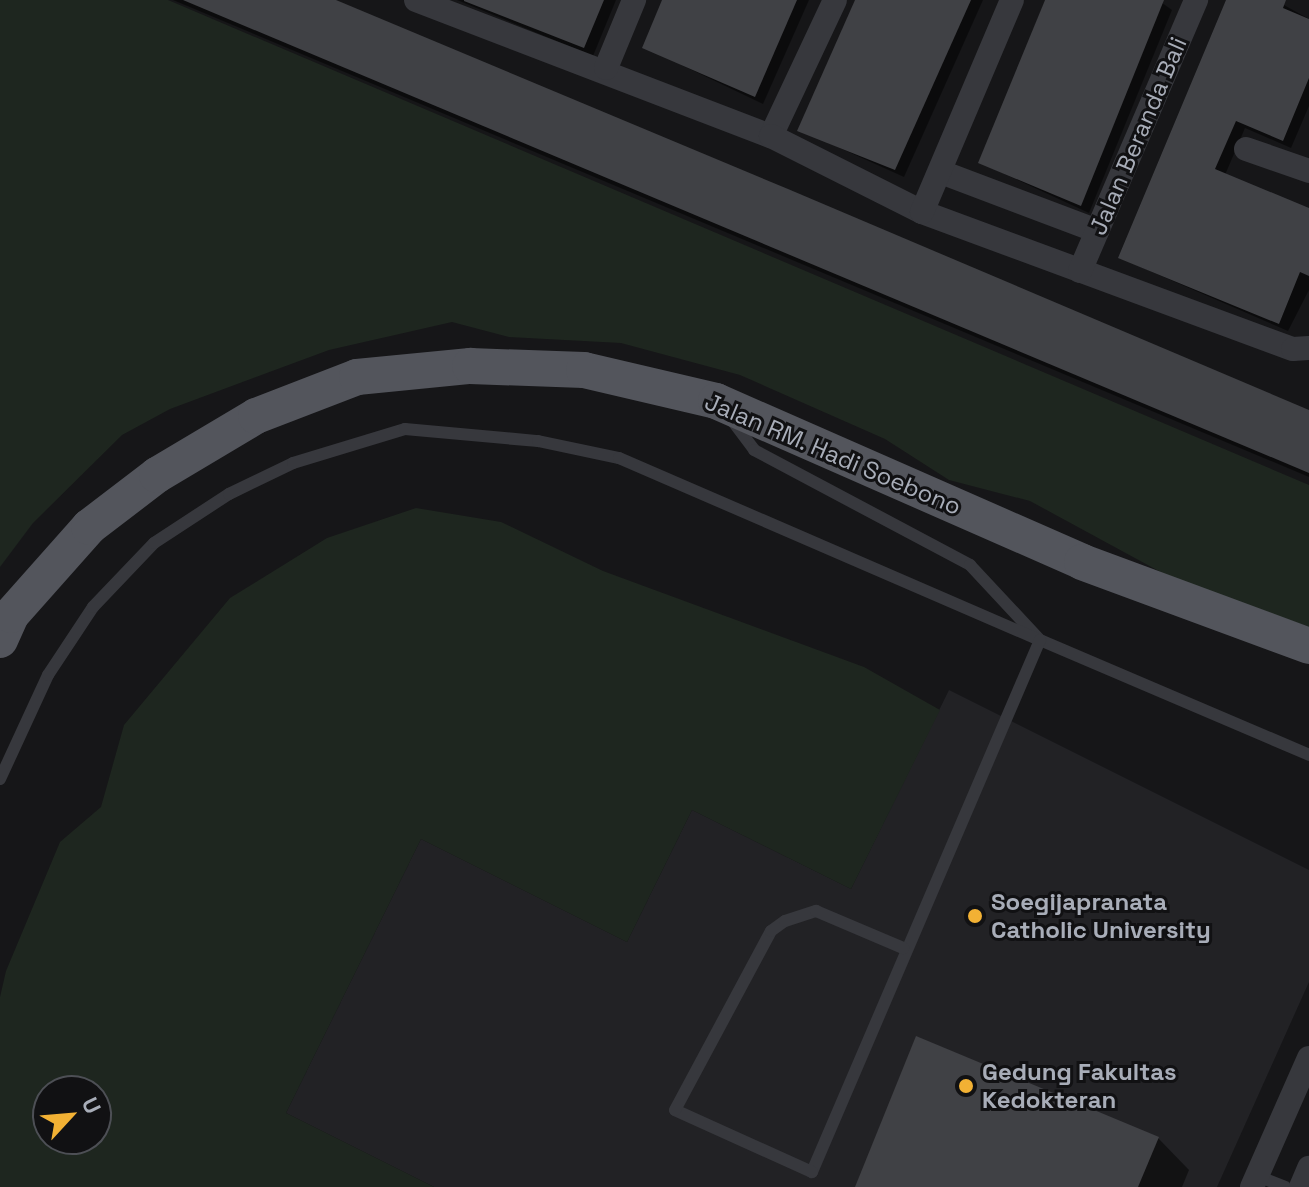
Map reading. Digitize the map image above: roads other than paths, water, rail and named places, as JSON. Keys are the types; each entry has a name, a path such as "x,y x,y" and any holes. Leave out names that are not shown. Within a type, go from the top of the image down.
{"main road":[{"name":"Jalan RM. Hadi Soebono","path":"0,640 11,615 89,527 157,475 256,416 357,377 470,366 584,370 716,401 1082,562 1309,646"}],"street":[{"path":"416,0 606,68 771,136 922,212 1293,349 1309,348"},
{"path":"606,68 634,0"},
{"path":"771,136 835,0"},
{"path":"922,212 1012,0"},
{"name":"Jalan Beranda Bali","path":"1080,271 1196,0"},
{"path":"1246,149 1308,167"},
{"path":"941,172 1097,231"},
{"path":"1255,1182 1309,1058"},
{"path":"1301,1187 1309,1168"}],"lane":[{"path":"716,401 754,450 970,565 1040,640"},
{"path":"0,779 77,630 154,543 293,463 405,429 468,430 619,458 1309,755"},
{"path":"903,948 816,911 785,921 771,931 675,1110 812,1172 903,948 1040,640"},
{"path":"1255,1182 1285,1187"}],"place":[{"name":"Soegijapranata Catholic University","path":"975,916"},
{"name":"Gedung Fakultas Kedokteran","path":"966,1086"}]}
